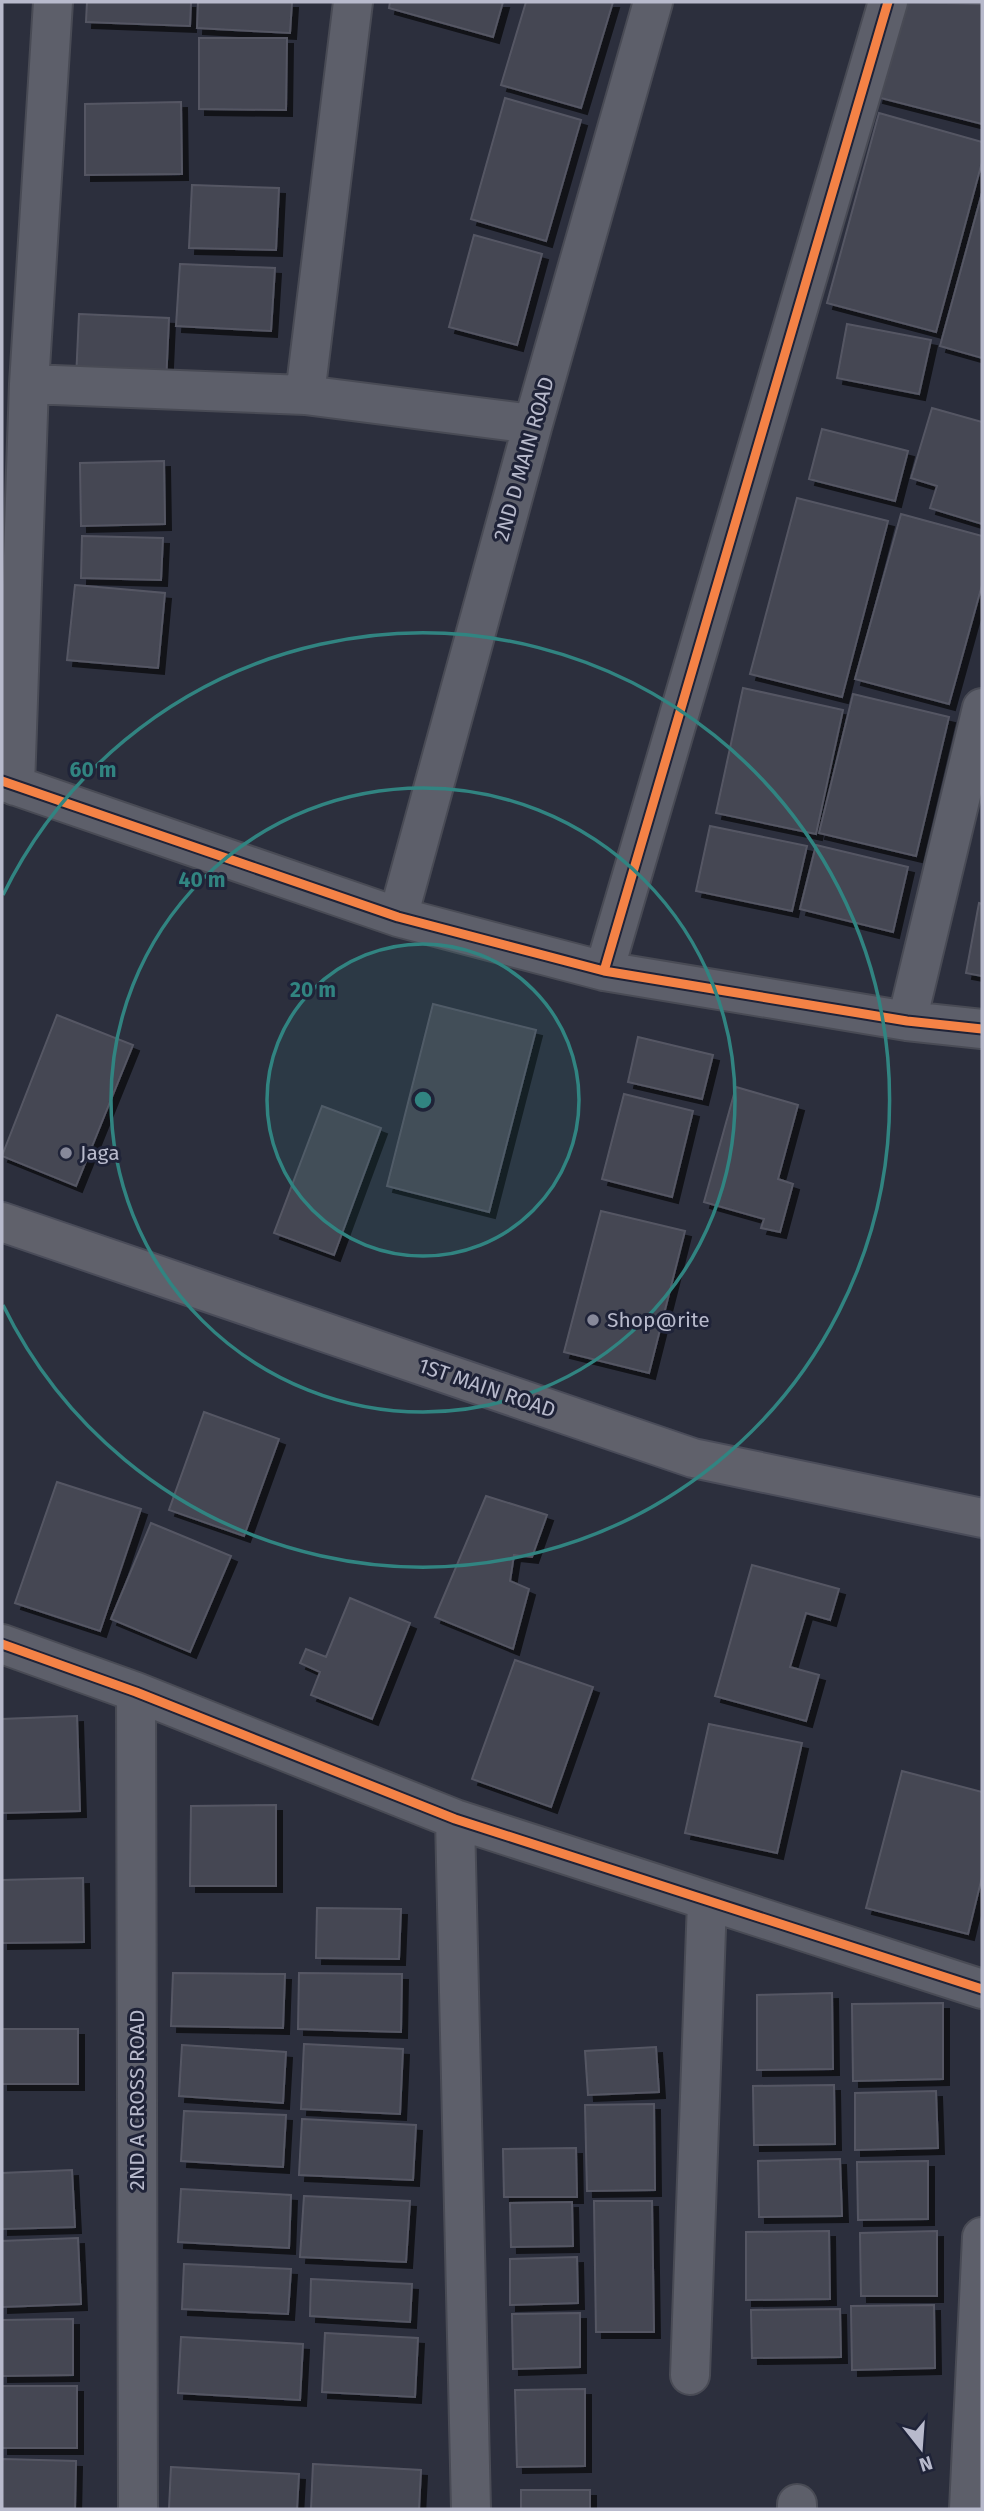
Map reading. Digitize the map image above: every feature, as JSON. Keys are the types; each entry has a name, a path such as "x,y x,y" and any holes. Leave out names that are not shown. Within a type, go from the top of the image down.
{"main road":[{"name":"1ST MAIN ROAD","path":"2,1222 693,1458 982,1518"}],"street":[{"path":"52,2 8,784 398,917 604,971 907,1021 982,1029"},
{"path":"305,395 353,2"},
{"name":"2ND D MAIN ROAD","path":"398,917 533,424 653,2"},
{"path":"604,971 888,2"},
{"path":"29,384 305,395 533,424"},
{"path":"907,1021 982,708"},
{"path":"2,1644 136,1692 455,1819 982,1989"},
{"name":"2ND A CROSS ROAD","path":"136,1692 138,2509"},
{"path":"455,1819 471,2509"},
{"path":"690,2375 708,1901"},
{"path":"969,2509 982,2237"}],"building":[{"path":"87,2 191,2 190,26 86,22"},
{"path":"198,2 292,2 290,33 197,28"},
{"path":"390,2 503,2 493,37 389,8"},
{"path":"526,2 613,2 581,108 501,85"},
{"path":"903,2 982,4 982,124 877,97"},
{"path":"199,38 287,38 286,110 199,109"},
{"path":"505,98 581,120 546,241 471,219"},
{"path":"181,102 182,174 85,175 85,104"},
{"path":"879,113 982,142 982,162 936,332 827,303"},
{"path":"192,185 279,188 276,250 189,248"},
{"path":"982,193 982,358 940,346"},
{"path":"474,235 542,254 517,345 449,327"},
{"path":"180,264 275,268 271,331 176,326"},
{"path":"79,314 169,318 166,383 76,379"},
{"path":"847,324 931,340 919,394 837,378"},
{"path":"932,408 982,422 982,524 930,508 937,486 911,478"},
{"path":"822,429 908,451 895,501 809,479"},
{"path":"164,461 165,524 81,526 80,463"},
{"path":"797,498 888,521 842,697 750,674"},
{"path":"901,514 982,536 982,585 949,704 855,679"},
{"path":"82,536 163,538 161,580 81,578"},
{"path":"75,585 165,593 158,668 67,660"},
{"path":"743,688 843,710 816,834 716,813"},
{"path":"853,694 949,717 916,856 819,833"},
{"path":"710,826 807,846 792,911 696,891"},
{"path":"816,845 908,867 893,932 800,909"},
{"path":"979,903 982,904 982,976 966,973"},
{"path":"433,1004 536,1030 489,1212 387,1186"},
{"path":"57,1015 133,1045 76,1186 2,1156"},
{"path":"638,1037 713,1055 702,1099 628,1082"},
{"path":"736,1087 798,1105 778,1179 793,1184 780,1232 761,1228 764,1219 704,1202"},
{"path":"624,1094 693,1111 672,1197 602,1179"},
{"path":"322,1106 381,1128 334,1255 274,1233"},
{"path":"601,1211 685,1231 649,1373 564,1352"},
{"path":"204,1412 279,1439 244,1536 169,1510"},
{"path":"57,1482 141,1509 100,1631 15,1603"},
{"path":"486,1496 547,1515 532,1557 514,1555 510,1581 529,1589 513,1649 435,1617"},
{"path":"151,1523 231,1556 190,1652 111,1619"},
{"path":"752,1565 839,1589 830,1620 806,1613 790,1667 819,1675 806,1721 715,1696"},
{"path":"350,1598 410,1623 372,1719 311,1695 320,1672 300,1663 306,1649 326,1657"},
{"path":"515,1660 593,1687 551,1807 472,1779"},
{"path":"77,1716 80,1811 2,1813 2,1719"},
{"path":"709,1724 802,1743 777,1853 685,1833"},
{"path":"902,1771 982,1792 982,1877 968,1934 866,1908"},
{"path":"276,1805 276,1886 190,1886 191,1806"},
{"path":"83,1878 84,1942 2,1943 2,1880"},
{"path":"317,1908 401,1909 399,1959 316,1958"},
{"path":"173,1973 285,1974 283,2028 171,2026"},
{"path":"299,1973 402,1974 401,2032 298,2029"},
{"path":"832,1993 833,2069 757,2070 757,1995"},
{"path":"943,2003 943,2079 853,2081 852,2004"},
{"path":"2,2029 78,2029 78,2084 2,2084"},
{"path":"304,2044 403,2049 400,2114 301,2109"},
{"path":"182,2045 286,2052 283,2103 179,2096"},
{"path":"656,2047 659,2092 588,2095 585,2051"},
{"path":"834,2085 835,2144 754,2145 753,2086"},
{"path":"936,2091 938,2148 855,2150 855,2093"},
{"path":"654,2104 655,2190 587,2191 585,2105"},
{"path":"184,2111 286,2115 283,2167 181,2161"},
{"path":"302,2119 416,2125 413,2180 299,2175"},
{"path":"576,2148 577,2197 504,2197 503,2149"},
{"path":"840,2159 842,2216 759,2217 758,2161"},
{"path":"928,2161 928,2219 858,2220 857,2162"},
{"path":"72,2170 75,2227 2,2229 2,2173"},
{"path":"181,2189 291,2195 289,2248 178,2242"},
{"path":"304,2196 410,2201 406,2262 300,2257"},
{"path":"594,2201 652,2201 654,2332 596,2332"},
{"path":"572,2202 573,2246 511,2247 510,2203"},
{"path":"829,2231 830,2299 746,2300 746,2232"},
{"path":"937,2231 937,2296 861,2296 860,2233"},
{"path":"78,2238 81,2304 2,2307 2,2241"},
{"path":"577,2257 578,2303 510,2305 510,2259"},
{"path":"184,2264 291,2269 288,2314 182,2309"},
{"path":"311,2279 412,2284 410,2322 310,2316"},
{"path":"934,2305 935,2368 852,2370 851,2306"},
{"path":"840,2309 841,2357 752,2358 751,2310"},
{"path":"580,2313 580,2367 513,2369 512,2314"},
{"path":"73,2319 73,2375 2,2376 2,2320"},
{"path":"325,2333 418,2338 415,2397 322,2392"},
{"path":"181,2337 303,2344 300,2400 178,2393"},
{"path":"2,2386 77,2386 77,2448 2,2448"},
{"path":"585,2389 585,2466 517,2467 515,2390"},
{"path":"2,2459 76,2461 75,2509 2,2509"},
{"path":"313,2464 421,2470 419,2509 311,2509"},
{"path":"171,2467 299,2474 297,2509 169,2509"},
{"path":"521,2490 590,2490 590,2509 521,2509"}],"cycle path":[{"path":"604,971 888,2"},
{"path":"2,781 398,917 604,971 907,1021 982,1029"},
{"path":"2,1644 136,1692 455,1819 982,1989"}],"place":[{"name":"Jaga","path":"66,1153"},
{"name":"Shop@rite","path":"593,1320"}]}
